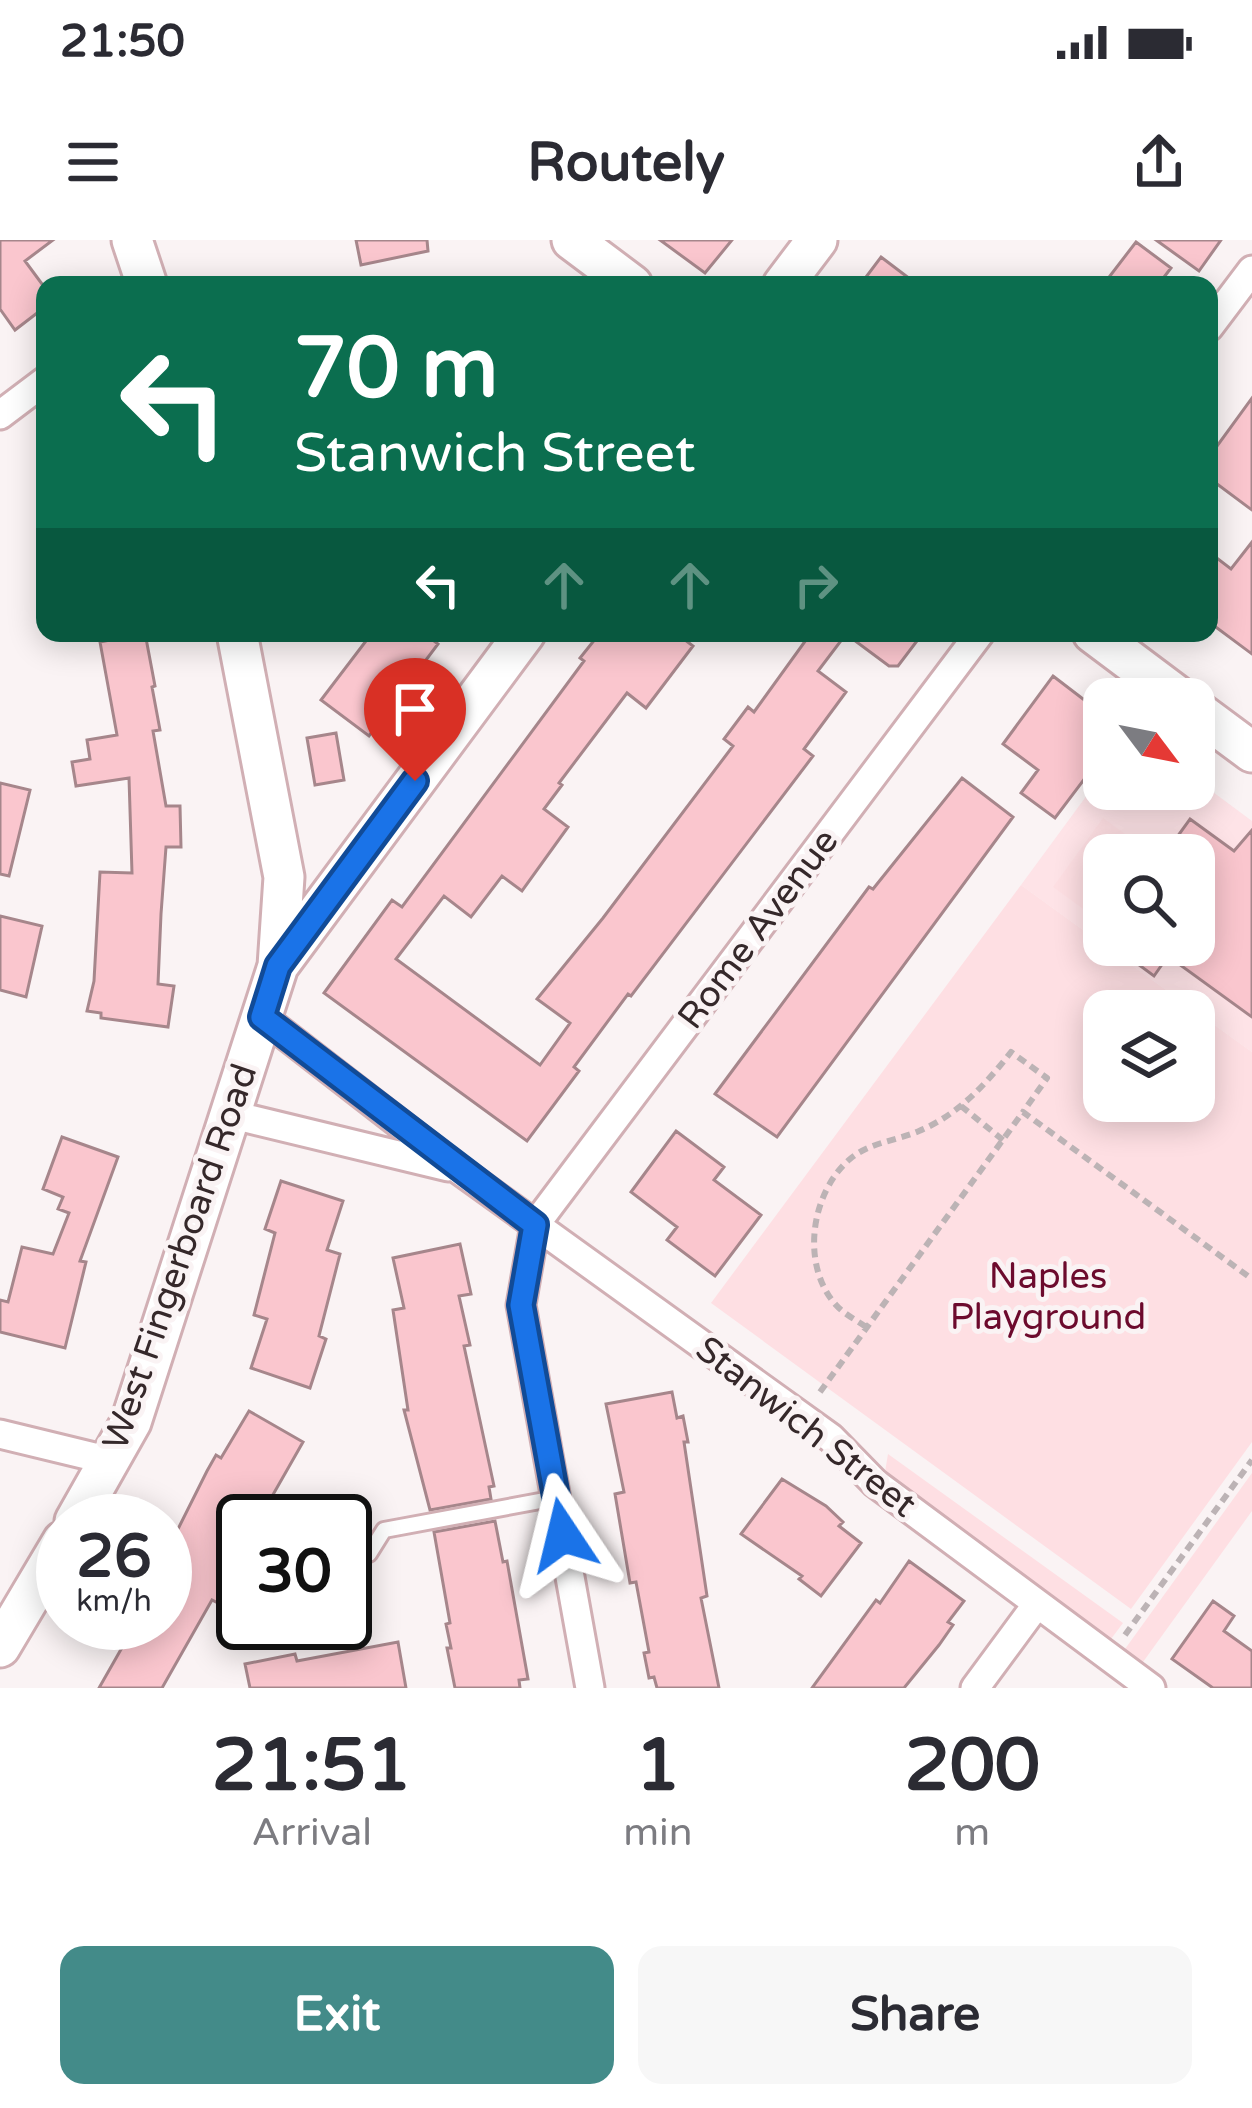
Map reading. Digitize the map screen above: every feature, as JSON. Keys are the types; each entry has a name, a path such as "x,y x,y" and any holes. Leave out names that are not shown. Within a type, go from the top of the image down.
{"street":[{"path":"132,240 144,276"},
{"path":"572,240 620,276"},
{"path":"791,276 817,240"},
{"path":"1218,315 1252,270"},
{"path":"0,415 36,388"},
{"name":"West Fingerboard Road","path":"91,1494 139,1402 278,966 284,877 239,642"},
{"path":"278,966 518,642"},
{"name":"Rome Avenue","path":"535,1225 973,642"},
{"path":"1105,642 1153,678"},
{"path":"1215,725 1252,752"},
{"name":"Stanwich Street","path":"262,1017 458,1169 831,1438 874,1484 1151,1688"},
{"name":"Stanwich Street","path":"233,1115 458,1169"},
{"path":"535,1225 521,1305 590,1688"},
{"path":"0,1434 111,1461"},
{"path":"0,1647 36,1586"},
{"path":"975,1688 1037,1604"}],"lane":[{"path":"372,1551 384,1530 556,1498"}],"path":[{"path":"820,1392 867,1328 1047,1078 1011,1052 961,1106 934,1124 869,1147 850,1160 821,1199 815,1231 819,1271 836,1304 867,1328"},
{"path":"961,1106 1003,1139"},
{"path":"1022,1112 1252,1279"},
{"path":"1109,1657 1252,1460"}],"shaded area":[{"path":"1215,794 1252,821 1252,1052 1215,1025 1215,990 1166,990 1133,966 1215,966 1215,834 1083,834 1083,930 1021,885 1083,801 1083,810 1215,810"}],"green space":[{"path":"1103,818 1125,834 1091,834"},
{"path":"1083,846 1083,909 1053,887"},
{"name":"Naples Playground","path":"1021,885 1083,930 1083,966 1133,966 1166,990 1083,990 1083,1122 1215,1122 1215,1025 1252,1052 1252,1442 1131,1609 711,1303"},
{"path":"888,1454 1123,1623 1111,1639 898,1486 885,1472"},
{"path":"1252,1473 1252,1511 1143,1662 1125,1649"}],"building":[{"path":"0,240 53,240 25,261 36,276 36,314 15,330 0,309"},
{"path":"356,240 427,240 428,251 361,265"},
{"path":"660,240 732,240 705,273"},
{"path":"1156,240 1221,240 1199,271"},
{"path":"1136,242 1171,268 1165,276 1110,276"},
{"path":"881,257 906,276 867,276"},
{"path":"1252,398 1252,510 1218,485 1218,445"},
{"path":"1252,542 1252,654 1218,629 1218,559 1231,569"},
{"path":"100,642 147,642 160,730 153,731 166,806 180,806 181,847 166,847 161,914 158,984 174,986 168,1027 101,1018 101,1013 87,1011 94,981 100,872 132,873 129,778 76,786 72,762 90,759 87,740 117,735"},
{"path":"365,642 438,644 369,736 321,700"},
{"path":"593,642 688,642 693,646 646,708 627,693 559,783 544,809 568,827 522,891 502,876 471,917 444,896 396,959 540,1065 570,1023 537,999 733,746 724,739 748,707 754,712 805,642 840,642 818,671 846,692 804,749 813,756 628,994 527,1141 324,993 392,900 402,907 584,661 580,658"},
{"path":"857,642 916,642 898,666 889,666"},
{"path":"1053,676 1083,699 1083,781 1055,818 1021,793 1038,770 1003,744"},
{"path":"336,733 344,780 315,785 307,738"},
{"path":"962,778 1013,817 777,1137 715,1094 869,887 873,889"},
{"path":"0,783 30,790 9,876 0,874"},
{"path":"1190,819 1211,834 1179,834"},
{"path":"1252,830 1252,1017 1182,966 1215,966 1215,837 1234,851"},
{"path":"0,916 42,926 26,997 0,990"},
{"path":"1140,966 1161,966 1154,976"},
{"path":"676,1131 724,1167 714,1180 761,1215 715,1276 667,1240 677,1227 631,1192"},
{"path":"62,1137 118,1157 80,1261 86,1262 65,1348 0,1332 0,1300 8,1302 22,1247 53,1254 69,1213 58,1209 63,1197 43,1189"},
{"path":"281,1181 343,1201 327,1250 340,1254 319,1336 326,1339 310,1388 251,1368 267,1319 254,1315 275,1233 265,1229"},
{"path":"460,1244 471,1294 459,1296 470,1345 464,1346 494,1486 489,1487 491,1499 430,1510 404,1410 408,1410 393,1310 404,1308 393,1258"},
{"path":"672,1392 688,1442 684,1442 707,1596 701,1598 719,1688 657,1688 654,1677 649,1678 644,1653 649,1652 636,1582 630,1583 615,1494 624,1492 606,1404"},
{"path":"249,1411 303,1442 273,1494 216,1494 216,1602 212,1600 192,1635 192,1502 216,1455 221,1458"},
{"path":"782,1479 826,1506 843,1522 839,1526 861,1543 821,1596 799,1579 802,1576 741,1534"},
{"path":"495,1521 528,1679 519,1680 520,1688 455,1688 447,1648 451,1648 446,1624 450,1623 434,1532"},
{"path":"909,1561 964,1601 939,1645 904,1688 812,1688 876,1600 880,1603"},
{"path":"1213,1601 1234,1616 1224,1631 1252,1651 1252,1688 1213,1688 1172,1659"},
{"path":"398,1642 406,1688 250,1688 245,1664 295,1654 297,1661"},
{"path":"121,1650 184,1650 162,1688 99,1688"}],"route":[{"path":"415,781 278,966 262,1017 535,1225 521,1305 563,1535"}]}
